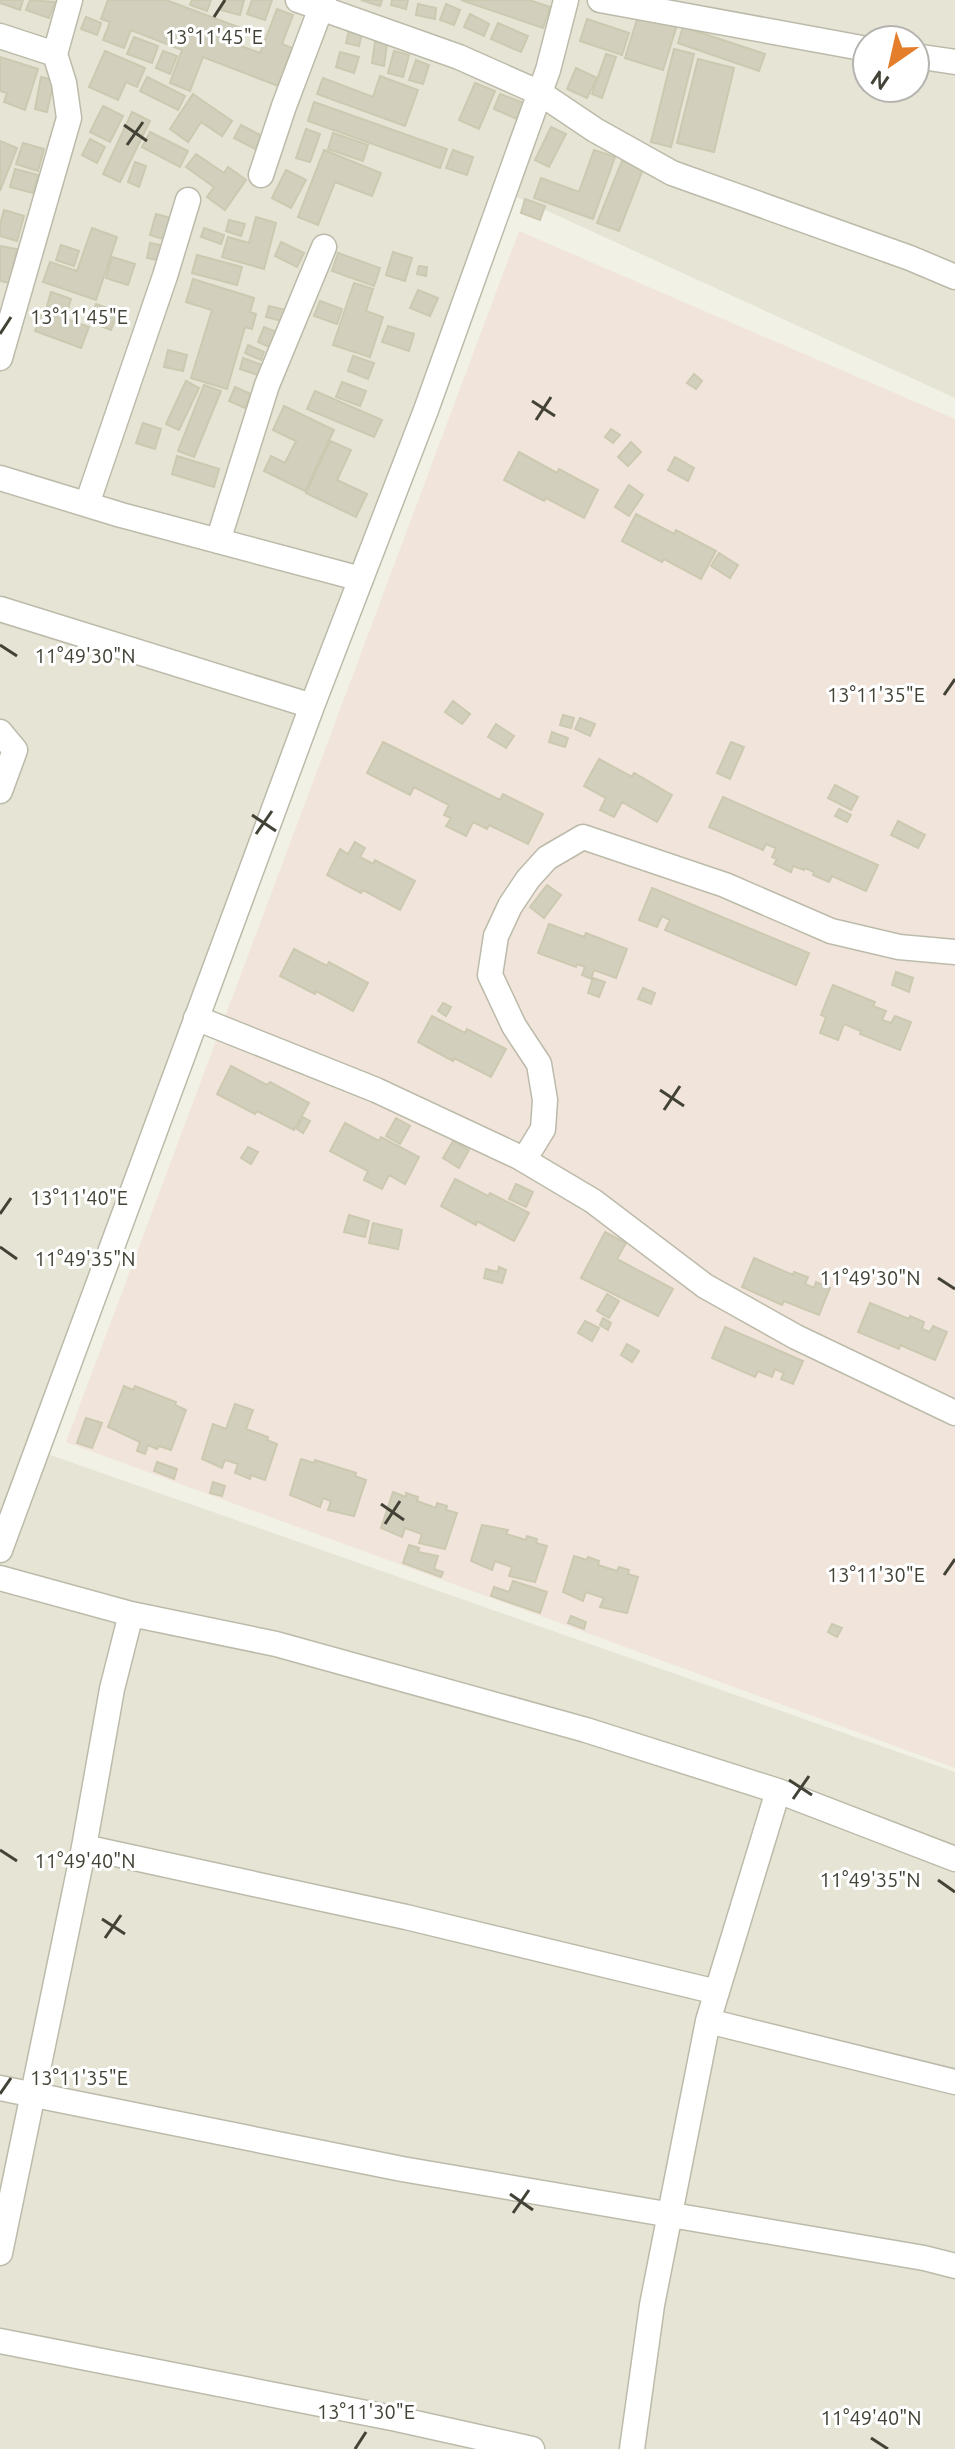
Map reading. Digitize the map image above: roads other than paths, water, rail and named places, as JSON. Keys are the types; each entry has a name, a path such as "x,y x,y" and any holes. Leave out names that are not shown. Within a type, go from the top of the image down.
{"street":[{"path":"0,358 69,118 64,83 55,54 70,0"},
{"path":"298,0 323,4 459,57 540,93 595,130 672,173 955,277"},
{"path":"0,1550 11,1484 196,1018 426,410 540,93 566,0"},
{"path":"600,0 851,46"},
{"path":"261,175 323,4"},
{"path":"0,36 55,54"},
{"path":"931,58 955,62"},
{"path":"87,504 188,200"},
{"path":"218,541 267,385 324,247"},
{"path":"0,478 361,579"},
{"path":"0,609 312,706"},
{"path":"0,732 15,750 0,791"},
{"path":"524,1160 543,1129 545,1100 539,1064 514,1026 490,975 496,936 510,906 528,879 547,858 583,837 725,885 831,931 899,947 955,952"},
{"path":"196,1018 376,1090 524,1160 593,1201 705,1286 796,1337 955,1413"},
{"path":"0,1578 131,1614 276,1644 586,1730 778,1791 955,1859"},
{"path":"0,2253 84,1847 112,1689 131,1614"},
{"path":"632,2449 652,2305 708,2021 778,1791"},
{"path":"84,1847 406,1917 717,1992"},
{"path":"708,2021 955,2082"},
{"path":"0,2088 402,2169 924,2258 955,2266"},
{"path":"0,2341 397,2419 532,2449"}]}
